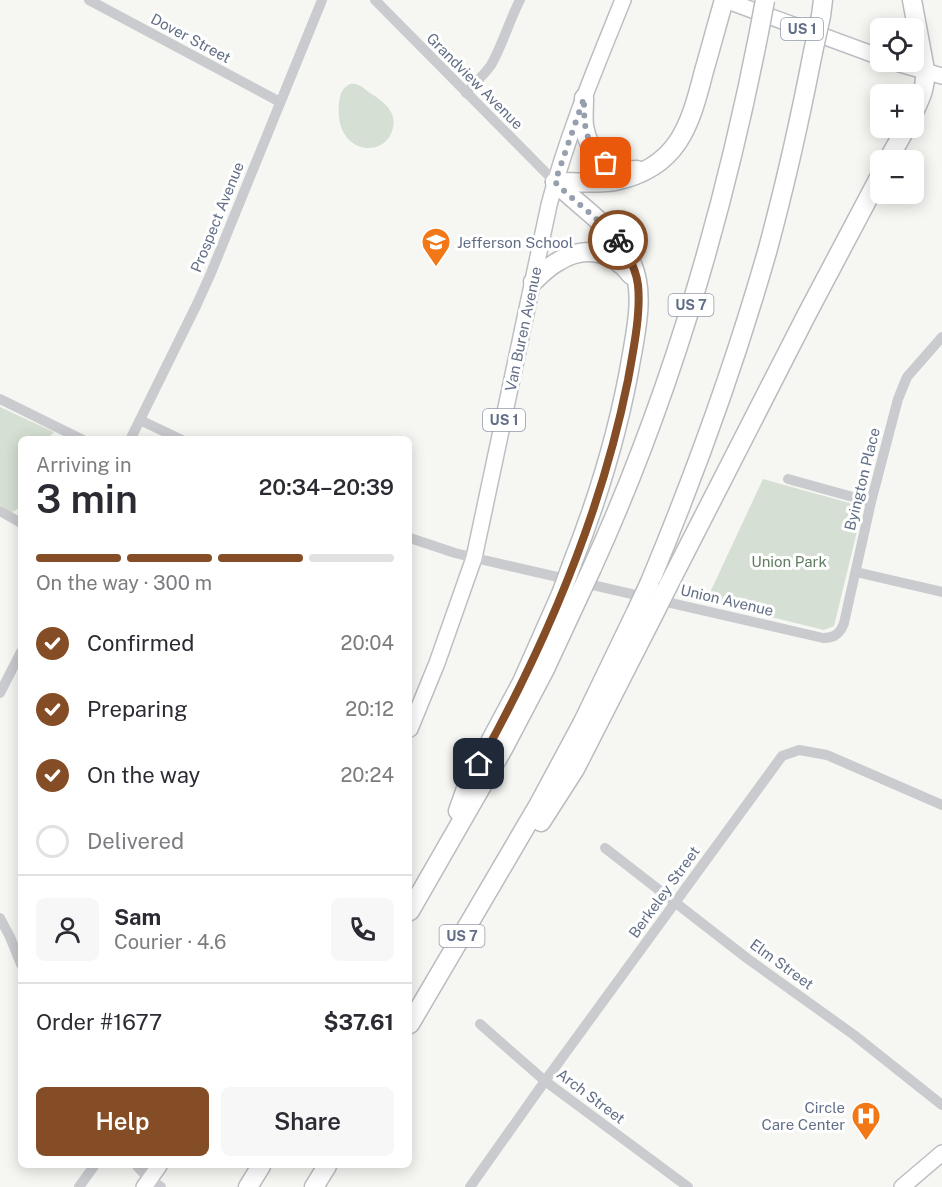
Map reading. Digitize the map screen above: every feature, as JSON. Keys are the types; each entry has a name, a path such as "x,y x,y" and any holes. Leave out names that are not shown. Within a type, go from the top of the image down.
{"highway":[{"name":"US 7","path":"412,908 545,669 569,596 592,568 642,449 687,318 713,231 746,96 765,0"},
{"path":"912,0 933,73 924,89"},
{"path":"555,182 613,181 647,169 670,152 687,128 695,108 722,6"},
{"name":"US 7","path":"412,1021 494,883 567,753 603,681 645,614 650,582 711,426 754,295 789,162 822,8"},
{"path":"584,98 584,122 587,136 600,158 622,170 647,169"},
{"path":"555,182 619,241 632,263 638,287 637,323 618,424 601,483 572,564 569,596"},
{"path":"645,614 668,585 870,195"},
{"path":"533,282 560,260 570,255 591,252 610,256 618,261 626,268 638,287"},
{"path":"248,1187 260,1168"},
{"path":"314,1187 326,1168"}],"main road":[{"name":"Van Buren Avenue","path":"412,724 437,663 474,558 555,182 584,98 623,0"},
{"name":"US 1","path":"722,6 870,54"},
{"path":"902,1187 942,1153"},
{"path":"151,1184 158,1168"}],"street":[{"name":"Dover Street","path":"89,0 280,102"},
{"name":"Prospect Avenue","path":"132,436 211,273 322,0"},
{"name":"Grandview Avenue","path":"375,0 555,182"},
{"path":"466,93 490,66 520,0"},
{"name":"Byington Place","path":"832,638 842,628 871,501 903,384 942,337"},
{"path":"0,399 75,436"},
{"path":"140,420 174,436"},
{"path":"788,480 871,501"},
{"path":"0,511 18,521"},
{"name":"Union Avenue","path":"412,539 474,558 823,638 832,638"},
{"path":"856,572 942,592"},
{"path":"0,693 18,658"},
{"name":"Berkeley Street","path":"470,1187 782,756 799,750 827,755 942,805"},
{"name":"Elm Street","path":"605,848 674,903 854,1035 942,1105"},
{"path":"0,918 18,957"},
{"name":"Arch Street","path":"480,1024 545,1081 688,1187"},
{"path":"79,1187 93,1168"},
{"path":"138,1168 151,1184"}],"green space":[{"path":"350,84 358,85 389,109 394,120 393,127 391,134 382,145 362,147 350,141 345,135 340,124 339,100 343,90"},
{"path":"0,407 54,432 50,436 18,436 18,509 12,512 0,505"},
{"name":"Union Park","path":"763,479 853,504 861,515 834,626 824,630 706,601"}],"way so far":[{"path":"606,163 594,151 587,136 584,122 584,98 555,182 618,240"}],"place":[{"name":"Jefferson School","path":"436,268"},
{"name":"Circle Care Center","path":"866,1142"}],"route":[{"path":"479,764 522,682 561,594 611,450 630,368 638,301 636,274 626,251 618,240"}]}
